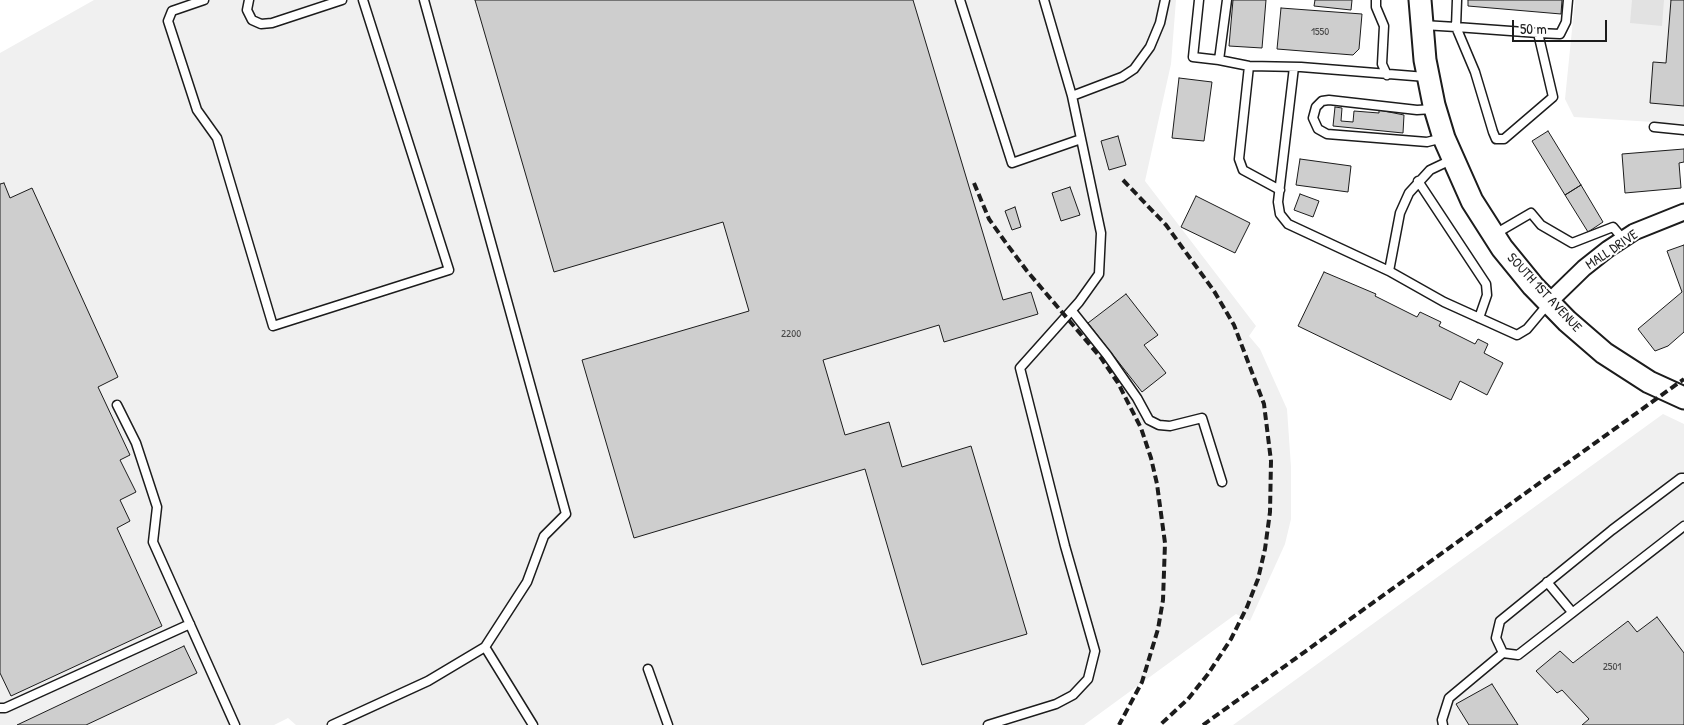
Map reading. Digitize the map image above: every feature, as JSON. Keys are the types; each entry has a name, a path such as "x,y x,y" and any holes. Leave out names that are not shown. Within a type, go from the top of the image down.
{"main road":[{"name":"SOUTH 1ST AVENUE","path":"1420,0 1421,25 1428,77 1444,138 1472,200 1493,235 1518,269 1549,302 1604,353 1650,382 1684,398"}],"street":[{"name":"MALL DRIVE","path":"1549,302 1584,268 1623,239 1634,232 1684,212"}],"lane":[{"path":"204,0 172,10 168,21 197,110 216,138 272,326 448,270 364,0"},
{"path":"249,0 247,10 252,20 262,24 272,23 342,0"},
{"path":"332,725 428,681 485,647 527,582 544,536 566,514 424,0"},
{"path":"960,0 1012,162 1081,139"},
{"path":"988,725 1056,704 1073,695 1088,679 1095,651 1064,546 1020,368 1072,311 1099,274 1101,234 1072,96 1044,0"},
{"path":"1072,96 1122,77 1134,69 1150,47 1160,23 1165,0"},
{"path":"1199,0 1193,57 1249,66 1294,67 1428,77"},
{"path":"1219,60 1227,0"},
{"path":"1376,0 1376,7 1384,26 1382,64 1387,75"},
{"path":"1457,0 1456,27 1475,72 1493,132 1499,140 1504,139 1554,97 1538,34"},
{"path":"1421,25 1560,34 1566,22 1568,0"},
{"path":"1249,66 1239,159 1243,170 1280,190"},
{"path":"1294,67 1278,202 1280,214 1288,224 1389,271 1444,302 1517,335 1527,329 1549,302"},
{"path":"1435,109 1418,110 1329,100 1322,101 1316,107 1313,118 1318,130 1327,134 1427,142 1444,138"},
{"path":"1654,127 1684,130"},
{"path":"1389,271 1400,213 1409,194 1418,181 1430,170 1453,159"},
{"path":"1418,181 1486,284 1487,295 1479,318"},
{"path":"1493,235 1531,213 1541,225 1572,243 1613,227 1623,239"},
{"path":"1072,311 1107,354 1137,398 1149,420 1159,425 1170,426 1202,418 1222,482"},
{"path":"117,405 136,443 157,507 153,542 235,725"},
{"path":"1503,653 1496,638 1500,621 1612,530 1681,478 1684,478"},
{"path":"1443,725 1442,720 1449,698 1503,653 1518,655 1684,528"},
{"path":"1547,582 1572,612"},
{"path":"0,708 5,708 190,624"},
{"path":"485,647 533,725"},
{"path":"648,669 668,725"}],"shaded area":[{"path":"94,0 1176,0 1171,64 1145,181 1256,326 1249,336 1260,349 1287,409 1291,467 1291,519 1285,544 1250,621 1236,614 1084,725 296,725 288,718 274,725 0,725 0,53"},
{"path":"1575,0 1684,0 1684,124 1574,117 1565,99"},
{"path":"1632,0 1664,0 1662,26 1630,23"},
{"path":"1663,414 1684,424 1684,725 1233,725"}],"building":[{"path":"475,0 913,0 1003,300 1031,292 1038,314 944,342 939,325 823,360 845,435 889,422 902,467 971,446 1027,634 922,665 865,469 634,538 582,360 749,311 723,222 554,272"},
{"path":"1233,0 1266,0 1262,48 1229,46"},
{"path":"1315,0 1352,0 1351,10 1314,6"},
{"path":"1468,0 1562,0 1561,14 1468,6"},
{"path":"1671,0 1684,0 1684,106 1650,103 1653,62 1666,63"},
{"path":"1281,8 1362,14 1359,49 1353,55 1277,49"},
{"path":"1179,78 1212,82 1204,141 1172,138"},
{"path":"1335,107 1342,108 1341,121 1353,122 1354,111 1379,113 1379,110 1404,115 1403,133 1333,126"},
{"path":"1548,131 1581,185 1565,195 1532,141"},
{"path":"1118,136 1126,165 1109,170 1101,141"},
{"path":"1684,149 1684,162 1679,163 1681,188 1625,193 1622,154"},
{"path":"1300,159 1351,166 1348,192 1296,185"},
{"path":"4,183 10,198 32,188 118,377 98,387 130,455 120,460 136,492 120,500 130,521 117,528 162,626 11,696 0,673 0,184"},
{"path":"1581,185 1603,222 1588,232 1565,195"},
{"path":"1070,187 1080,215 1061,221 1052,193"},
{"path":"1300,194 1319,201 1313,217 1294,210"},
{"path":"1196,196 1250,223 1235,253 1181,227"},
{"path":"1015,207 1021,227 1012,230 1005,211"},
{"path":"1684,245 1684,332 1668,346 1655,351 1638,329 1682,292 1667,251"},
{"path":"1324,272 1376,294 1375,296 1417,317 1420,312 1441,322 1439,326 1475,344 1478,339 1488,344 1484,353 1503,363 1487,395 1460,381 1451,400 1298,326"},
{"path":"1126,294 1158,335 1144,345 1166,373 1142,392 1088,323"},
{"path":"1657,617 1684,653 1684,725 1582,725 1589,719 1562,690 1557,693 1536,671 1560,651 1573,663 1628,621 1637,632"},
{"path":"184,646 197,673 86,725 17,725"},
{"path":"1492,684 1518,725 1469,725 1456,704"}],"railway":[{"path":"1123,180 1166,225 1214,291 1234,325 1264,404 1271,461 1270,512 1265,549 1258,579 1247,607 1231,639 1208,674 1188,699 1160,725"},
{"path":"974,183 989,219 1006,243 1027,271 1101,358 1118,383 1141,428 1151,458 1157,484 1165,543 1163,600 1158,629 1142,682 1119,725"},
{"path":"1203,725 1684,379"}]}
